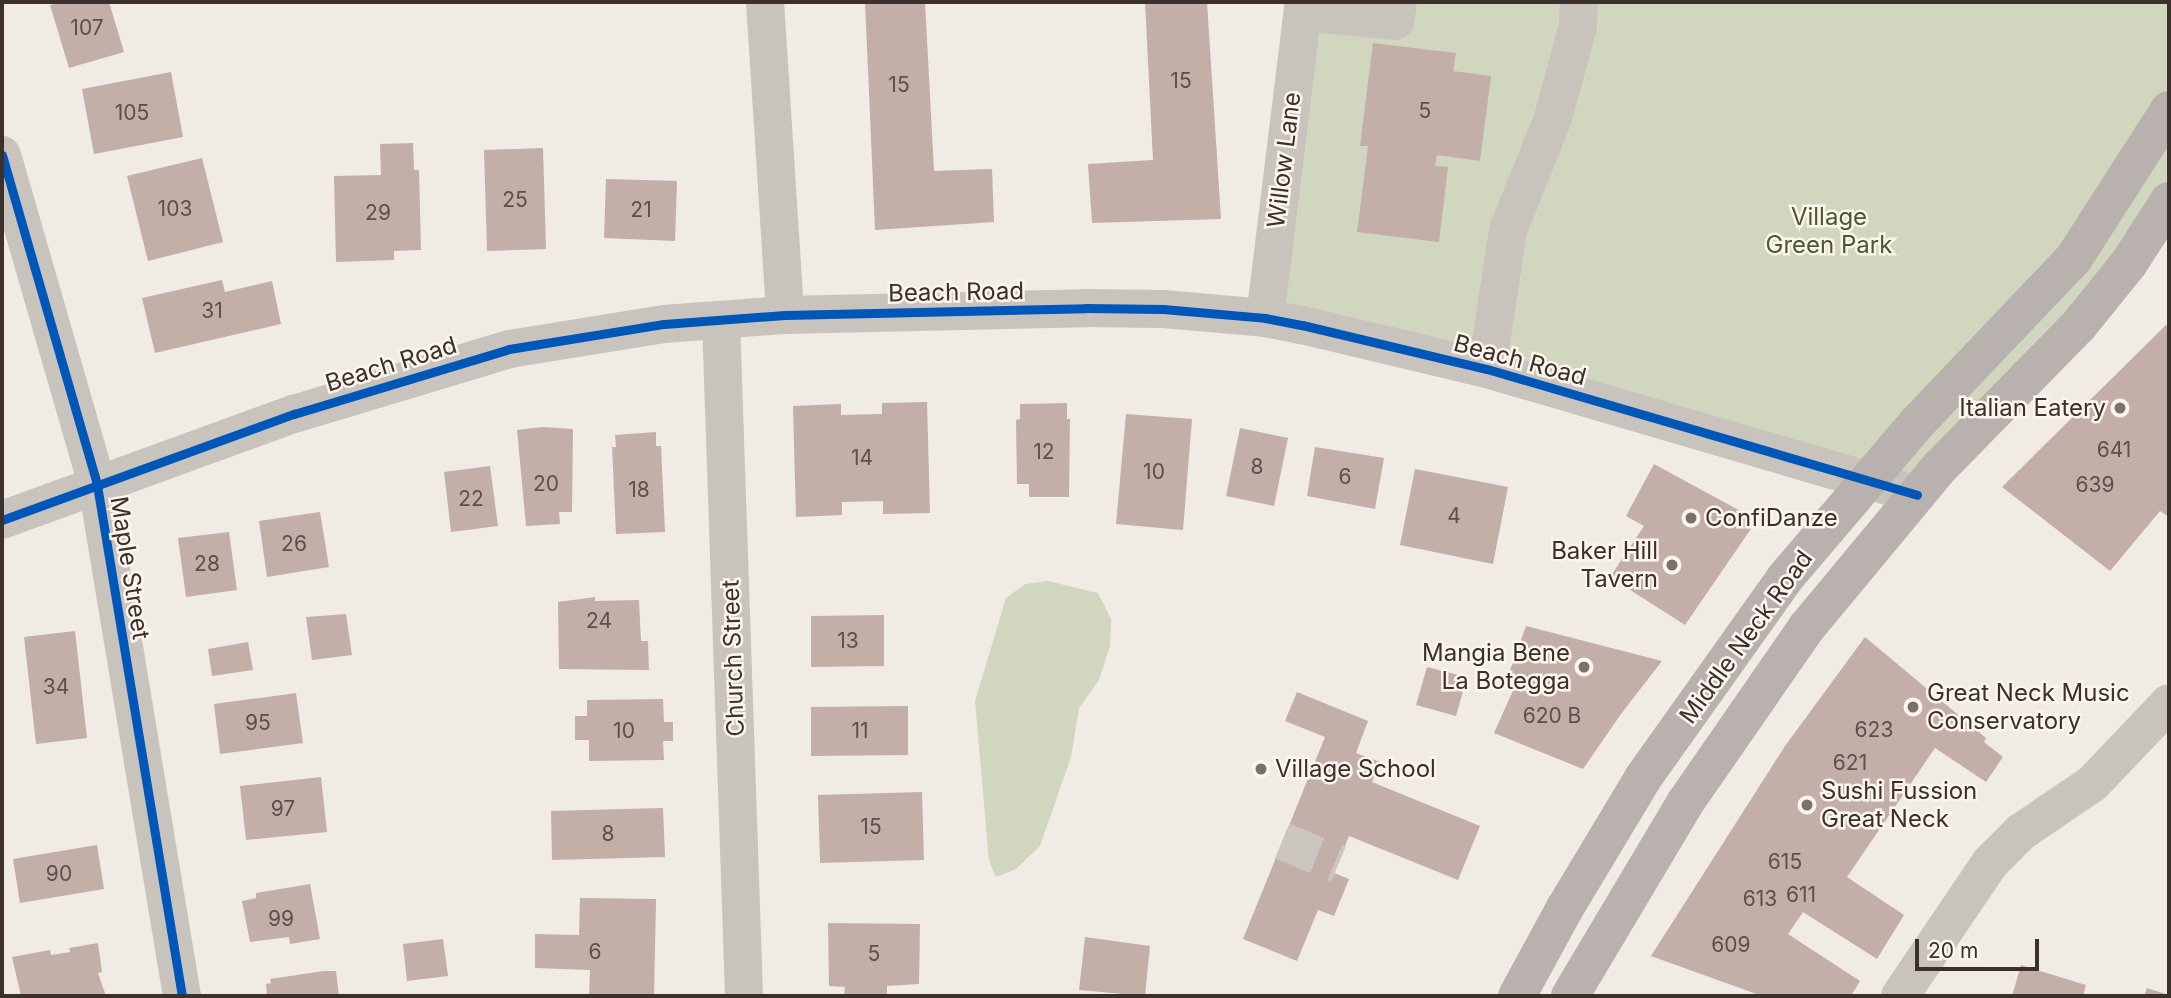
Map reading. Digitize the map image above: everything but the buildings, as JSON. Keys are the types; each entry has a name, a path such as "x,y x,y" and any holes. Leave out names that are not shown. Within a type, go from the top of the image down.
{"main road":[{"name":"Middle Neck Road","path":"1517,996 1643,778 1785,578 1917,424 2074,258 2169,110"},
{"name":"Middle Neck Road","path":"1578,994 1685,803 1799,638 1917,495 2079,325 2129,263 2169,201"}],"street":[{"path":"765,2 785,315"},
{"path":"1303,7 1395,20 1398,2"},
{"path":"1488,369 1508,230 1553,118 1578,26 1579,2"},
{"name":"Willow Lane","path":"1265,318 1303,7"},
{"name":"Maple Street","path":"2,155 97,485 182,996"},
{"name":"Beach Road","path":"2,520 294,414 496,352 664,324 785,315 1086,307 1163,309 1265,318 1488,369 1917,495"},
{"name":"Church Street","path":"721,320 744,996"},
{"path":"1900,996 1990,863 2021,832 2094,783 2169,703"},
{"path":"1535,963 1578,994"}],"green space":[{"name":"Village Green Park","path":"1303,2 2169,2 2169,176 2114,271 1898,489 1264,323"},
{"path":"1048,581 1098,593 1111,619 1110,646 1099,680 1079,708 1071,757 1040,846 1016,869 996,877 989,861 975,701 1006,598 1025,584"}],"tunnel":[{"path":"1282,841 1338,864"}],"cycle path":[{"path":"2,155 97,485 182,996"},
{"path":"2,520 294,414 509,349 664,324 785,315 1086,308 1163,309 1265,318 1302,325 1487,369 1917,495"}],"place":[{"name":"Italian Eatery","path":"2120,408"},
{"name":"ConfiDanze","path":"1691,518"},
{"name":"Baker Hill Tavern","path":"1672,565"},
{"name":"Mangia Bene La Botegga","path":"1584,667"},
{"name":"Great Neck Music Conservatory","path":"1913,707"},
{"name":"Village School","path":"1261,769"},
{"name":"Sushi Fussion Great Neck","path":"1807,805"}]}
